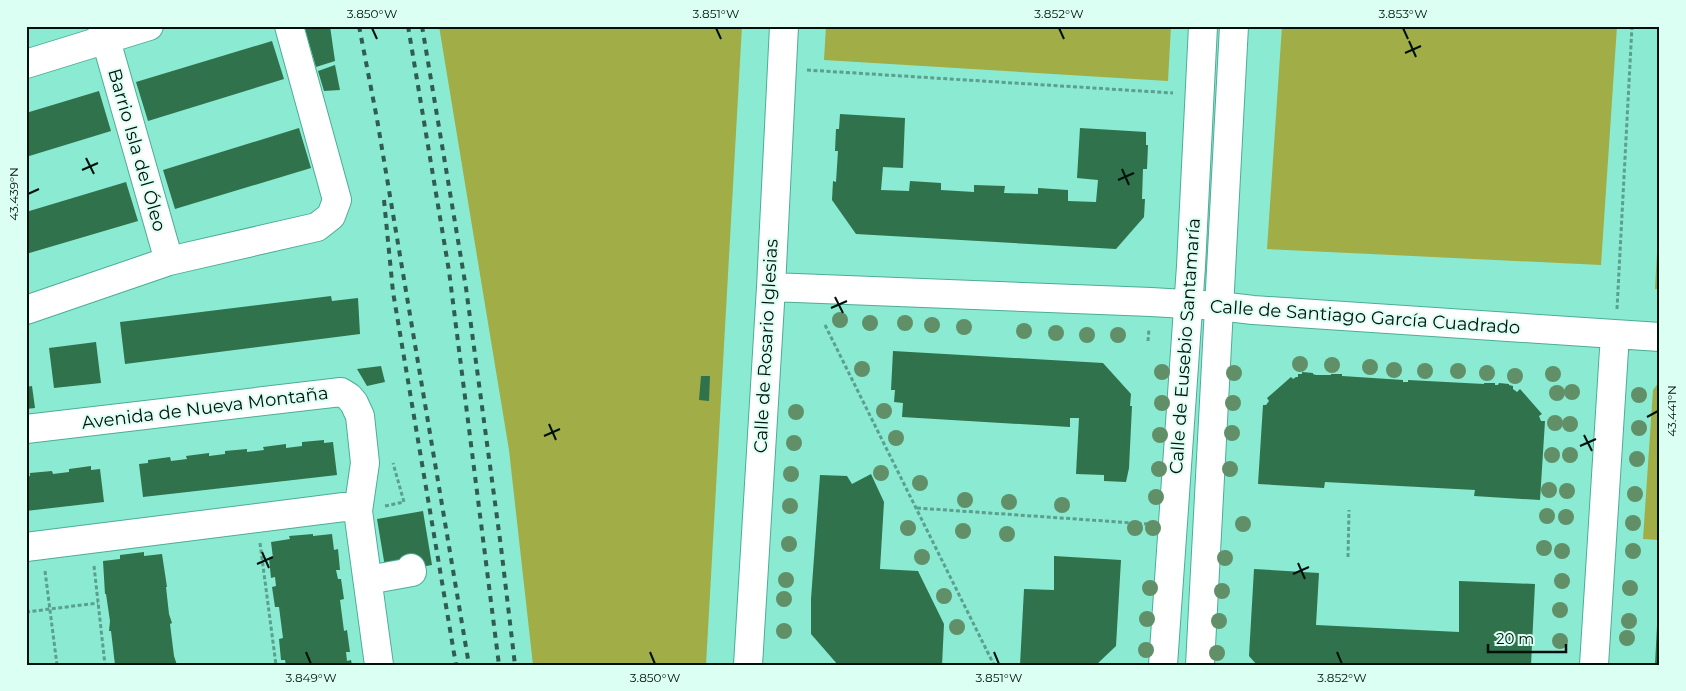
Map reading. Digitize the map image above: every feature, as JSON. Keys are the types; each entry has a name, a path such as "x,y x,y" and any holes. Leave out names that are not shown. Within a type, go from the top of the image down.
{"street":[{"path":"26,64 104,32 149,26"},
{"path":"26,310 169,261 317,227 331,216 337,200 289,26"},
{"name":"Calle de Rosario Iglesias","path":"748,665 771,287 784,26"},
{"name":"Calle de Eusebio Santamaría","path":"1164,665 1188,305 1203,26"},
{"name":"Calle de Eusebio Santamaría","path":"1200,665 1234,26"},
{"name":"Barrio Isla del Óleo","path":"104,32 169,261"},
{"name":"Calle de Santiago García Cuadrado","path":"771,287 1219,306 1279,312 1660,337"},
{"path":"1594,665 1615,334"},
{"name":"Avenida de Nueva Montaña","path":"26,429 341,392 349,397 360,416 364,463 358,511 380,665"},
{"path":"34,546 344,507"},
{"path":"368,580 412,572 411,568"}],"path":[{"path":"1615,334 1632,26"},
{"path":"782,69 1200,95"},
{"path":"825,325 994,665"},
{"path":"916,508 1149,524"},
{"path":"1348,557 1349,510"},
{"path":"256,518 276,665"},
{"path":"34,546 50,609 57,665"},
{"path":"94,566 106,665"},
{"path":"26,612 98,602"}],"green space":[{"path":"439,26 742,26 706,665 533,665 509,450"},
{"path":"826,26 1171,26 1168,81 824,60"},
{"path":"1282,26 1617,26 1601,265 1267,249"},
{"path":"1660,199 1660,289 1655,289"},
{"path":"1660,381 1660,540 1643,539 1653,390"}],"building":[{"path":"304,26 330,26 335,61 316,67"},
{"path":"272,41 284,79 148,121 136,82"},
{"path":"335,65 340,90 324,91 318,71"},
{"path":"99,91 111,131 26,157 26,113"},
{"path":"840,114 905,118 903,168 883,167 881,190 909,191 910,181 941,183 941,190 974,192 974,185 1005,186 1004,193 1038,194 1038,188 1068,190 1068,201 1096,202 1098,180 1077,178 1080,128 1146,132 1146,145 1148,145 1147,169 1143,169 1142,199 1145,199 1144,217 1116,249 856,234 832,200 833,181 836,182 838,151 835,151 836,129 839,129"},
{"path":"299,128 311,168 175,209 163,170"},
{"path":"126,182 138,221 26,254 26,212"},
{"path":"331,296 332,301 358,298 360,334 125,364 120,322"},
{"path":"96,342 101,383 54,388 49,348"},
{"path":"893,351 1103,363 1131,394 1129,468 1126,482 1104,481 1104,475 1076,474 1079,418 1070,418 1070,427 902,417 903,403 894,402 895,390 891,390"},
{"path":"381,366 385,382 367,386 357,369"},
{"path":"1302,372 1316,375 1342,374 1342,376 1403,380 1403,382 1408,382 1408,380 1495,383 1495,385 1499,383 1513,386 1513,389 1517,392 1520,389 1542,414 1539,416 1541,421 1545,421 1540,500 1474,496 1475,490 1325,482 1324,488 1258,484 1263,405 1266,405 1269,401 1267,398 1291,377 1293,379 1298,377 1298,374 1302,374"},
{"path":"701,376 710,376 709,401 699,400"},
{"path":"32,386 35,408 26,409 26,387"},
{"path":"324,440 324,443 333,442 337,475 143,497 139,464 148,463 148,460 170,457 171,461 187,459 186,456 209,453 209,456 225,454 225,451 247,449 247,452 264,450 263,447 286,444 286,448 302,446 302,442"},
{"path":"91,466 91,470 100,469 104,502 26,511 26,477 30,476 30,473 52,471 53,474 69,472 69,469"},
{"path":"871,474 884,502 880,569 918,571 944,624 942,665 838,665 811,634 811,599 820,475 847,476 852,484"},
{"path":"423,511 432,565 386,573 377,519"},
{"path":"313,534 313,536 332,534 334,550 338,549 340,570 336,570 338,579 341,579 344,599 340,600 344,631 347,630 350,652 346,652 347,661 351,660 352,665 286,665 285,660 281,660 279,639 283,638 279,607 275,607 272,587 276,586 275,577 271,578 269,558 273,558 271,542 290,539 289,536"},
{"path":"144,552 144,556 162,554 169,614 172,623 170,624 174,656 177,665 115,665 111,631 109,631 110,621 105,594 103,561 120,559 120,555"},
{"path":"1054,556 1121,560 1116,646 1096,665 1020,665 1024,589 1054,590"},
{"path":"1254,569 1319,573 1316,625 1459,632 1459,581 1535,584 1531,665 1257,665 1249,656"},
{"path":"1658,606 1660,606 1660,665 1655,665"}],"railway":[{"path":"359,26 377,119 469,665"},
{"path":"408,26 449,271 499,665"},
{"path":"422,26 466,288 515,665"},
{"path":"384,200 393,292 456,665"}]}
